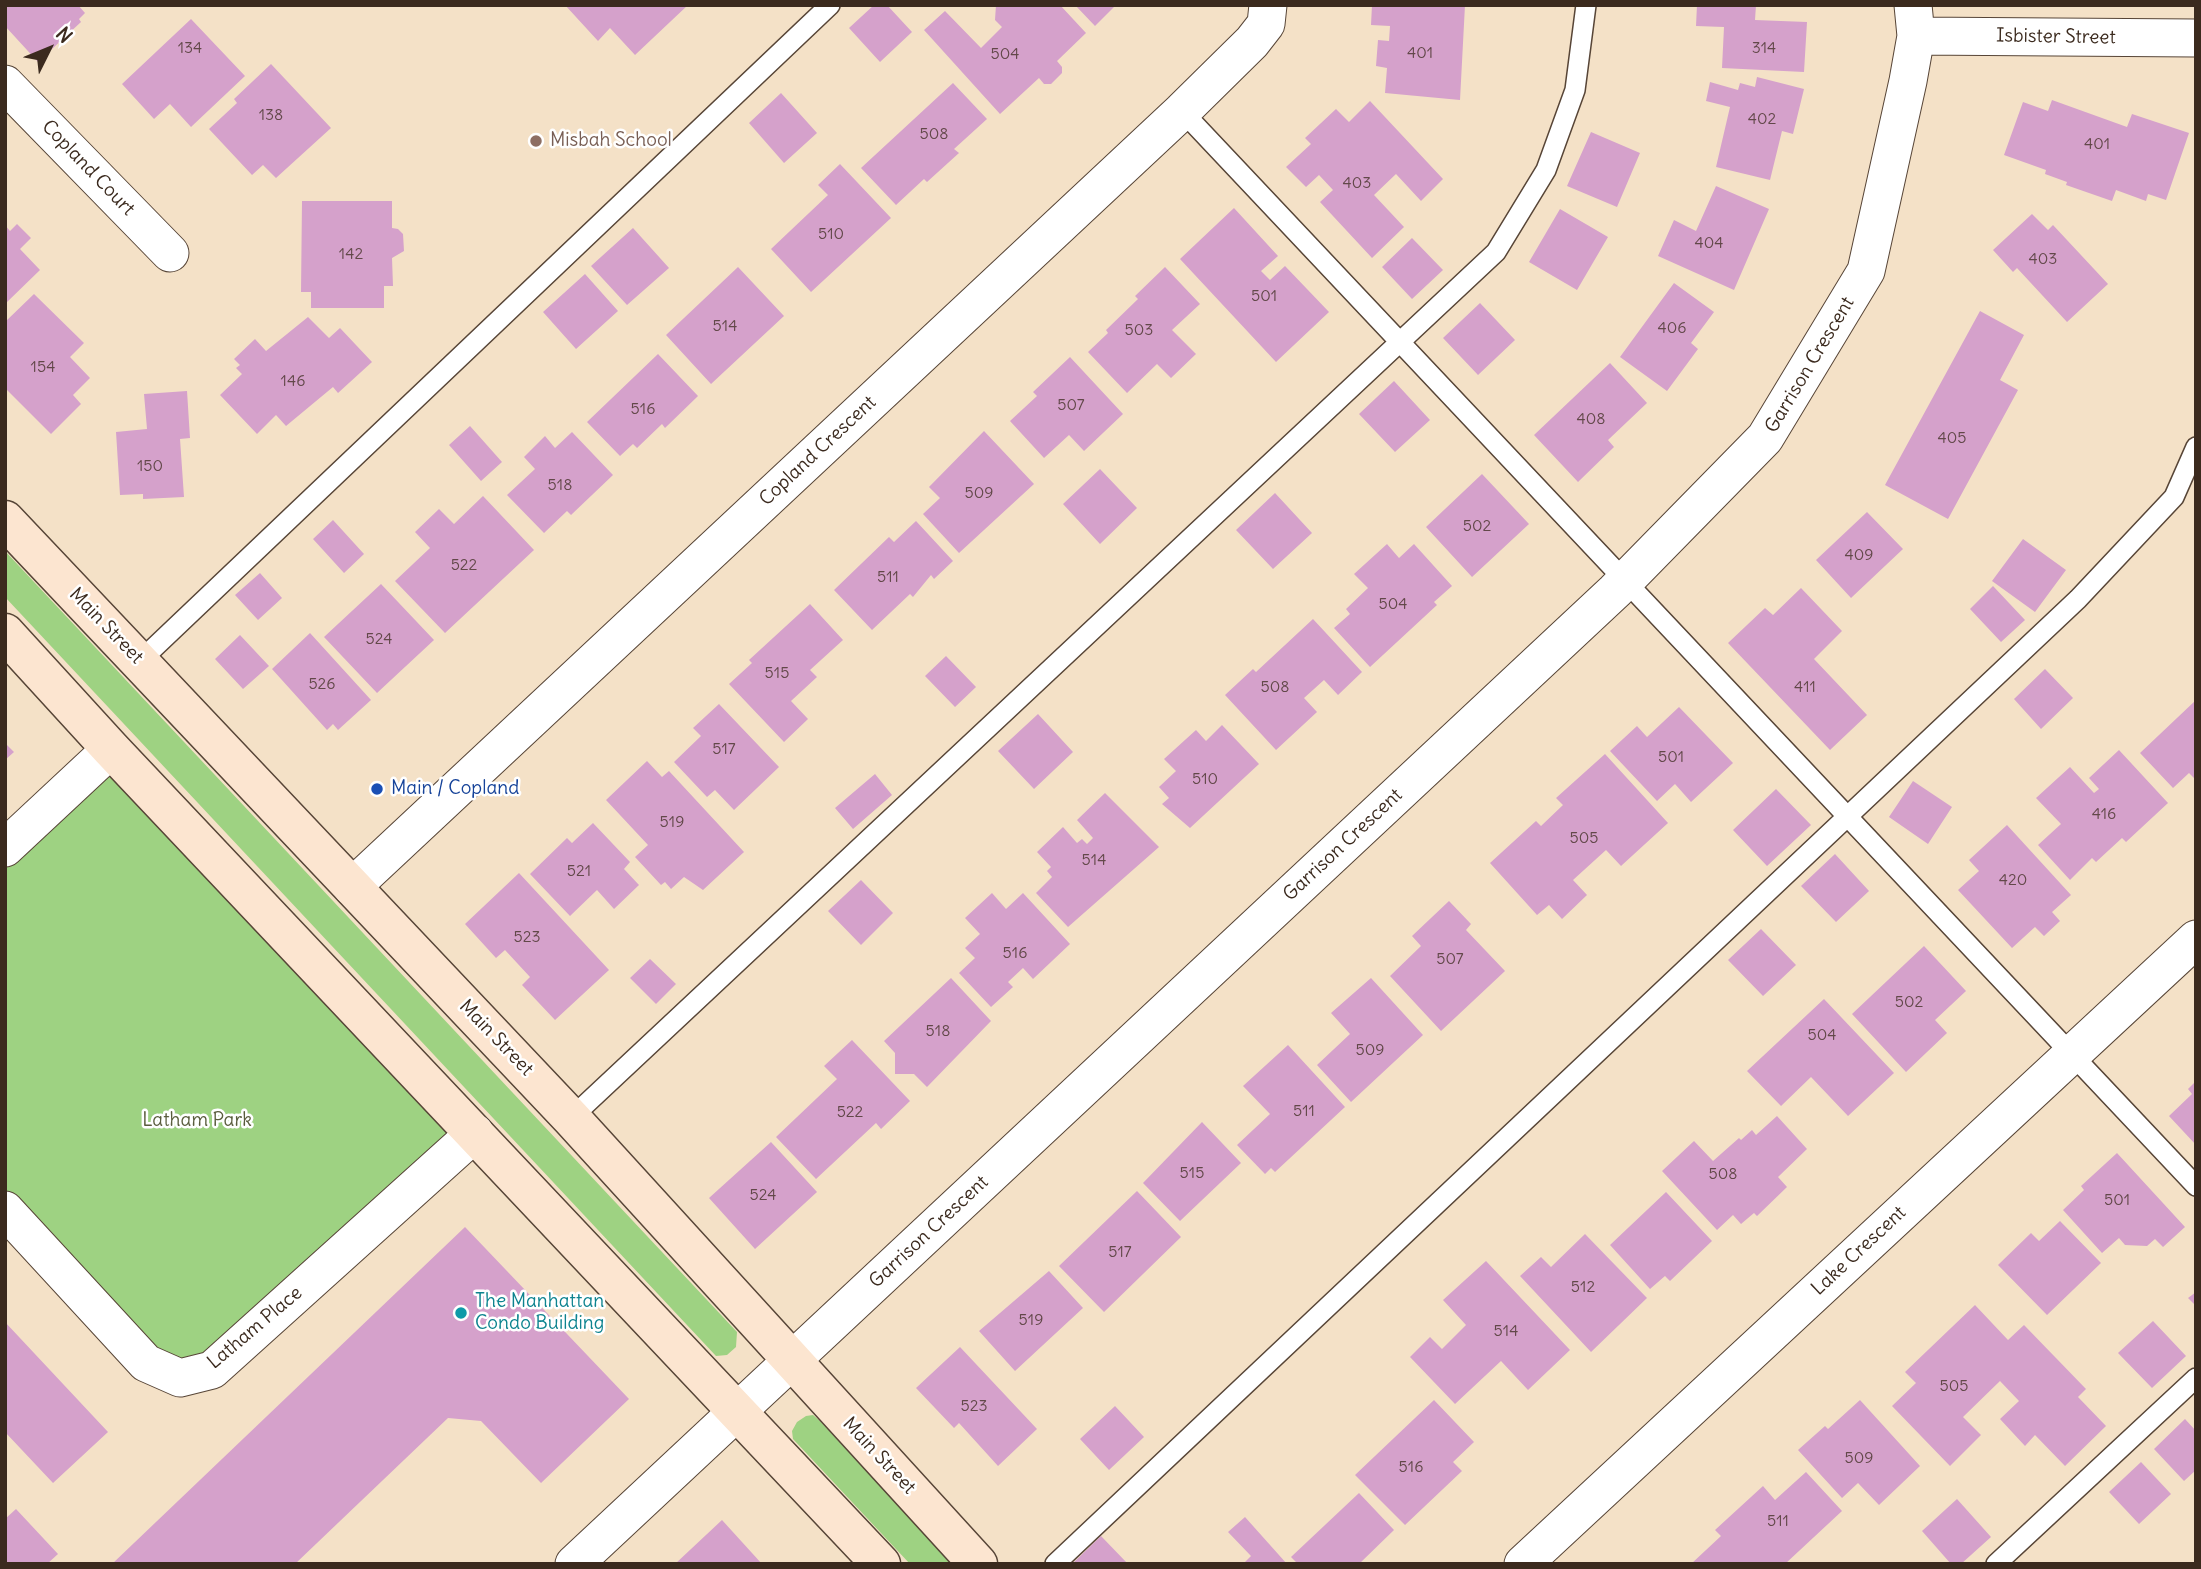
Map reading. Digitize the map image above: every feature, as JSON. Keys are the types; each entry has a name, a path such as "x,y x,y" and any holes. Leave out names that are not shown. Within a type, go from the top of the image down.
{"street":[{"name":"Copland Crescent","path":"352,887 1182,111 1252,42 1266,24 1268,5"},
{"name":"Isbister Street","path":"1914,21 2196,38"},
{"name":"Garrison Crescent","path":"573,1564 1625,581 1765,438 1866,271 1898,138 1914,21"},
{"name":"Copland Court","path":"5,84 170,253"},
{"name":"Main Street","path":"5,520 571,1118 790,1362 978,1564"},
{"path":"5,633 111,749 881,1564"},
{"path":"5,848 111,749"},
{"name":"Lake Crescent","path":"1523,1564 2196,939"},
{"name":"Latham Place","path":"5,1210 146,1363 180,1378 212,1370 475,1133"}],"lane":[{"path":"140,661 830,5"},
{"path":"571,1118 1496,252 1546,170 1575,90 1586,5"},
{"path":"1182,111 2196,1186"},
{"path":"1055,1564 2078,599 2174,497 2196,447"},
{"path":"1996,1564 2196,1378"}],"green space":[{"path":"5,551 737,1332 736,1347 727,1355 716,1356 5,597"},
{"name":"Latham Park","path":"111,749 475,1133 180,1378 5,1210 5,848"},
{"path":"813,1415 953,1564 910,1564 793,1439 792,1431 797,1422"}],"building":[{"path":"5,5 78,5 85,13 79,19 81,22 38,62 5,26"},
{"path":"565,5 688,5 635,55 610,28 598,41"},
{"path":"874,5 887,5 912,32 880,62 849,28"},
{"path":"996,5 1060,5 1086,33 1057,61 1062,67 1062,73 1051,84 1044,84 1039,78 1000,114 924,30 945,11 981,48 1002,27 995,20"},
{"path":"1075,5 1116,5 1095,26"},
{"path":"1372,5 1465,5 1460,100 1385,93 1387,68 1376,66 1378,40 1389,41 1390,26 1371,25"},
{"path":"1697,5 1756,5 1755,20 1807,22 1804,72 1722,68 1724,27 1696,26"},
{"path":"191,19 245,76 191,127 170,104 154,119 122,84"},
{"path":"271,64 331,128 276,178 263,165 252,175 209,129 237,103 234,99"},
{"path":"1757,77 1804,89 1793,134 1782,131 1770,180 1716,167 1730,107 1706,101 1710,82 1738,90 1740,83 1755,87"},
{"path":"953,83 987,119 954,149 959,153 927,182 924,179 896,205 861,168"},
{"path":"781,93 817,133 784,163 749,123"},
{"path":"2052,100 2127,127 2132,114 2189,133 2166,200 2148,194 2146,201 2116,190 2112,201 2066,185 2067,182 2045,174 2046,170 2004,155 2023,102 2048,111"},
{"path":"1370,101 1443,179 1421,201 1396,174 1374,195 1404,227 1372,258 1320,202 1333,190 1319,175 1306,187 1286,167 1311,144 1305,138 1336,109 1349,122"},
{"path":"1591,132 1640,153 1617,207 1567,186"},
{"path":"840,164 891,218 811,292 771,249 828,195 818,185"},
{"path":"1716,186 1769,209 1734,290 1658,256 1674,220 1696,231"},
{"path":"302,201 392,201 392,228 403,234 404,251 392,258 393,286 384,286 384,308 311,308 311,292 301,292"},
{"path":"1234,208 1278,256 1261,271 1270,280 1285,266 1329,312 1276,362 1180,259"},
{"path":"1560,209 1608,237 1577,290 1529,262"},
{"path":"2032,214 2048,230 2053,225 2108,284 2067,322 2017,268 2013,272 1993,250"},
{"path":"17,224 31,238 20,249 40,270 5,304 5,225 10,231"},
{"path":"633,228 669,268 627,305 591,266"},
{"path":"1412,238 1443,270 1412,299 1382,267"},
{"path":"738,267 784,316 711,384 666,335"},
{"path":"1165,267 1200,304 1172,330 1196,354 1171,378 1157,364 1127,393 1088,352 1138,299 1135,296"},
{"path":"585,274 618,311 576,349 543,312"},
{"path":"1674,283 1714,312 1691,343 1698,349 1667,391 1620,357"},
{"path":"34,294 84,343 70,357 90,378 73,395 81,404 51,434 5,388 5,322"},
{"path":"1480,303 1515,340 1478,375 1443,338"},
{"path":"1980,311 2024,335 2000,380 2018,390 1948,519 1885,485"},
{"path":"308,317 329,338 340,328 372,362 338,393 333,387 286,426 276,415 257,434 220,395 242,374 236,368 240,365 234,359 255,339 266,351"},
{"path":"658,354 698,396 665,428 662,424 637,448 633,444 620,456 587,422"},
{"path":"1070,357 1123,414 1084,451 1069,435 1044,458 1010,421 1037,396 1033,392"},
{"path":"1610,363 1647,403 1608,440 1614,447 1578,482 1534,435"},
{"path":"1394,381 1430,420 1395,452 1359,414"},
{"path":"187,391 190,438 180,439 184,497 143,499 143,494 120,495 116,432 147,429 144,394"},
{"path":"470,426 502,462 481,481 449,445"},
{"path":"984,431 1034,484 959,553 923,514 940,498 929,487"},
{"path":"572,432 613,475 571,515 567,511 544,533 507,495 535,469 524,457 545,436 555,448"},
{"path":"1100,469 1137,508 1100,544 1063,504"},
{"path":"1482,474 1529,524 1472,577 1426,527"},
{"path":"1275,493 1312,533 1273,569 1236,530"},
{"path":"483,496 534,550 445,633 395,581 430,548 415,532 439,509 454,524"},
{"path":"1867,512 1903,549 1851,598 1816,560"},
{"path":"333,520 364,554 344,573 313,539"},
{"path":"916,521 953,561 934,579 931,575 913,597 910,594 872,630 834,590 889,537 894,542"},
{"path":"2023,539 2066,570 2035,612 1992,581"},
{"path":"1387,544 1399,558 1414,544 1452,586 1434,602 1437,605 1370,667 1334,628 1350,614 1346,609 1368,588 1354,574"},
{"path":"260,573 282,598 258,620 235,595"},
{"path":"381,584 434,640 377,693 324,637"},
{"path":"1993,586 2025,620 2001,642 1970,609"},
{"path":"1801,588 1842,631 1814,659 1867,715 1830,750 1728,643 1765,608 1773,615"},
{"path":"810,604 843,640 810,670 817,677 791,701 808,719 784,742 729,684 752,663 749,660"},
{"path":"1313,619 1362,672 1338,695 1324,680 1304,698 1317,712 1276,750 1225,695 1253,669 1256,672"},
{"path":"310,633 371,700 338,730 333,724 327,730 272,669"},
{"path":"240,635 269,666 243,689 215,659"},
{"path":"946,656 976,687 955,707 925,676"},
{"path":"2045,669 2073,698 2041,729 2014,699"},
{"path":"2196,700 2196,780 2189,773 2173,788 2140,753"},
{"path":"719,704 779,767 734,810 715,790 707,797 674,762 701,736 693,728"},
{"path":"1679,707 1733,763 1691,802 1675,784 1657,801 1610,751 1637,726 1647,737"},
{"path":"1038,714 1073,752 1034,789 998,751"},
{"path":"1222,725 1259,764 1190,828 1162,804 1169,798 1159,787 1176,771 1164,759 1196,730 1206,741"},
{"path":"5,743 14,752 5,760"},
{"path":"2119,750 2168,803 2126,842 2122,838 2096,862 2092,858 2070,880 2038,845 2061,824 2036,798 2070,767 2094,793 2099,789 2089,778"},
{"path":"1605,754 1668,823 1621,866 1606,850 1573,880 1587,895 1562,919 1549,905 1537,915 1490,863 1536,821 1541,826 1563,805 1556,798"},
{"path":"647,761 662,777 669,771 744,852 703,890 684,877 671,889 665,882 661,885 635,857 648,845 606,800"},
{"path":"875,774 892,795 853,829 835,808"},
{"path":"1913,781 1952,807 1928,844 1889,817"},
{"path":"1776,789 1811,825 1767,866 1733,830"},
{"path":"1105,793 1159,847 1068,927 1036,893 1052,877 1047,871 1051,867 1037,852 1063,827 1077,843 1082,839 1087,844 1093,838 1077,820"},
{"path":"593,823 630,862 624,869 639,885 614,909 597,890 570,916 530,874 567,838 572,843"},
{"path":"2007,825 2071,895 2052,912 2060,921 2044,936 2035,927 2012,948 1958,890 1979,871 1969,860"},
{"path":"1835,854 1869,891 1836,922 1801,886"},
{"path":"519,873 609,970 555,1020 522,985 530,977 505,950 496,958 465,924"},
{"path":"861,880 893,913 861,945 828,911"},
{"path":"992,893 1006,909 1023,893 1070,944 1033,979 1023,968 1008,982 1013,987 991,1007 959,973 975,958 965,948 980,934 965,918"},
{"path":"1449,901 1471,924 1466,930 1505,971 1441,1031 1390,976 1421,946 1412,936"},
{"path":"1761,929 1796,965 1763,996 1728,960"},
{"path":"1924,946 1966,991 1935,1020 1947,1033 1906,1072 1852,1014"},
{"path":"650,959 676,984 656,1004 630,978"},
{"path":"951,978 991,1021 927,1087 914,1074 895,1074 895,1053 884,1041"},
{"path":"1371,978 1423,1035 1351,1102 1317,1065 1350,1034 1331,1013"},
{"path":"1824,999 1894,1073 1848,1116 1811,1077 1781,1106 1747,1071"},
{"path":"852,1040 910,1101 881,1129 876,1123 816,1179 776,1137 837,1079 824,1066"},
{"path":"1288,1045 1345,1107 1275,1172 1271,1168 1265,1174 1237,1145 1270,1114 1243,1086"},
{"path":"2196,1081 2196,1145 2169,1116 2192,1094 2188,1089"},
{"path":"1777,1116 1807,1149 1778,1177 1787,1187 1757,1216 1754,1213 1741,1224 1733,1215 1717,1230 1662,1171 1694,1141 1713,1161 1739,1138 1741,1140 1752,1130 1756,1135"},
{"path":"1202,1122 1241,1163 1180,1221 1143,1183"},
{"path":"771,1142 817,1192 755,1249 709,1198"},
{"path":"2117,1153 2185,1227 2163,1247 2155,1239 2147,1246 2125,1245 2119,1238 2102,1253 2063,1210 2084,1190 2081,1186"},
{"path":"1137,1191 1181,1237 1104,1312 1059,1266"},
{"path":"1666,1192 1712,1241 1670,1281 1665,1276 1650,1289 1610,1245"},
{"path":"2060,1221 2101,1263 2047,1315 1998,1265 2031,1233 2039,1241"},
{"name":"The Manhattan Condo Building","path":"465,1227 629,1399 541,1483 481,1421 448,1418 295,1564 112,1564"},
{"path":"1585,1234 1647,1298 1591,1352 1520,1276 1541,1257 1551,1267"},
{"path":"1486,1261 1570,1350 1528,1390 1501,1361 1455,1404 1410,1357 1430,1337 1442,1349 1466,1325 1443,1300"},
{"path":"1049,1271 1083,1308 1015,1371 979,1331"},
{"path":"2196,1292 2196,1306 2188,1298"},
{"path":"1975,1305 2008,1340 2024,1325 2086,1389 2078,1397 2106,1426 2065,1466 2035,1435 2025,1446 2000,1419 2019,1401 2000,1381 1963,1417 1981,1435 1950,1466 1892,1406 1916,1383 1905,1372"},
{"path":"2153,1321 2186,1356 2152,1388 2118,1353"},
{"path":"5,1322 108,1432 53,1483 5,1432"},
{"path":"960,1347 1037,1429 998,1466 959,1423 954,1428 916,1388"},
{"path":"1434,1400 1474,1442 1453,1462 1462,1471 1405,1525 1355,1475"},
{"path":"1860,1400 1920,1466 1879,1505 1858,1483 1842,1498 1798,1450 1825,1426 1828,1429"},
{"path":"1115,1406 1144,1437 1109,1470 1080,1439"},
{"path":"2185,1419 2196,1431 2196,1470 2184,1481 2154,1449"},
{"path":"2141,1462 2171,1494 2139,1524 2109,1492"},
{"path":"1806,1472 1842,1511 1785,1564 1691,1564 1721,1536 1715,1530 1763,1486 1775,1500"},
{"path":"1359,1493 1394,1530 1359,1564 1298,1564 1291,1557"},
{"path":"1957,1499 1991,1537 1961,1564 1951,1564 1922,1531"},
{"path":"16,1509 58,1554 47,1564 5,1564 5,1519"},
{"path":"1245,1517 1287,1564 1243,1564 1251,1556 1228,1532"},
{"path":"722,1520 762,1564 675,1564"},
{"path":"1101,1536 1128,1564 1072,1564"}],"place":[{"name":"Misbah School","path":"536,141"},
{"name":"Main / Copland","path":"377,789"},
{"name":"The Manhattan Condo Building","path":"461,1313"}]}
